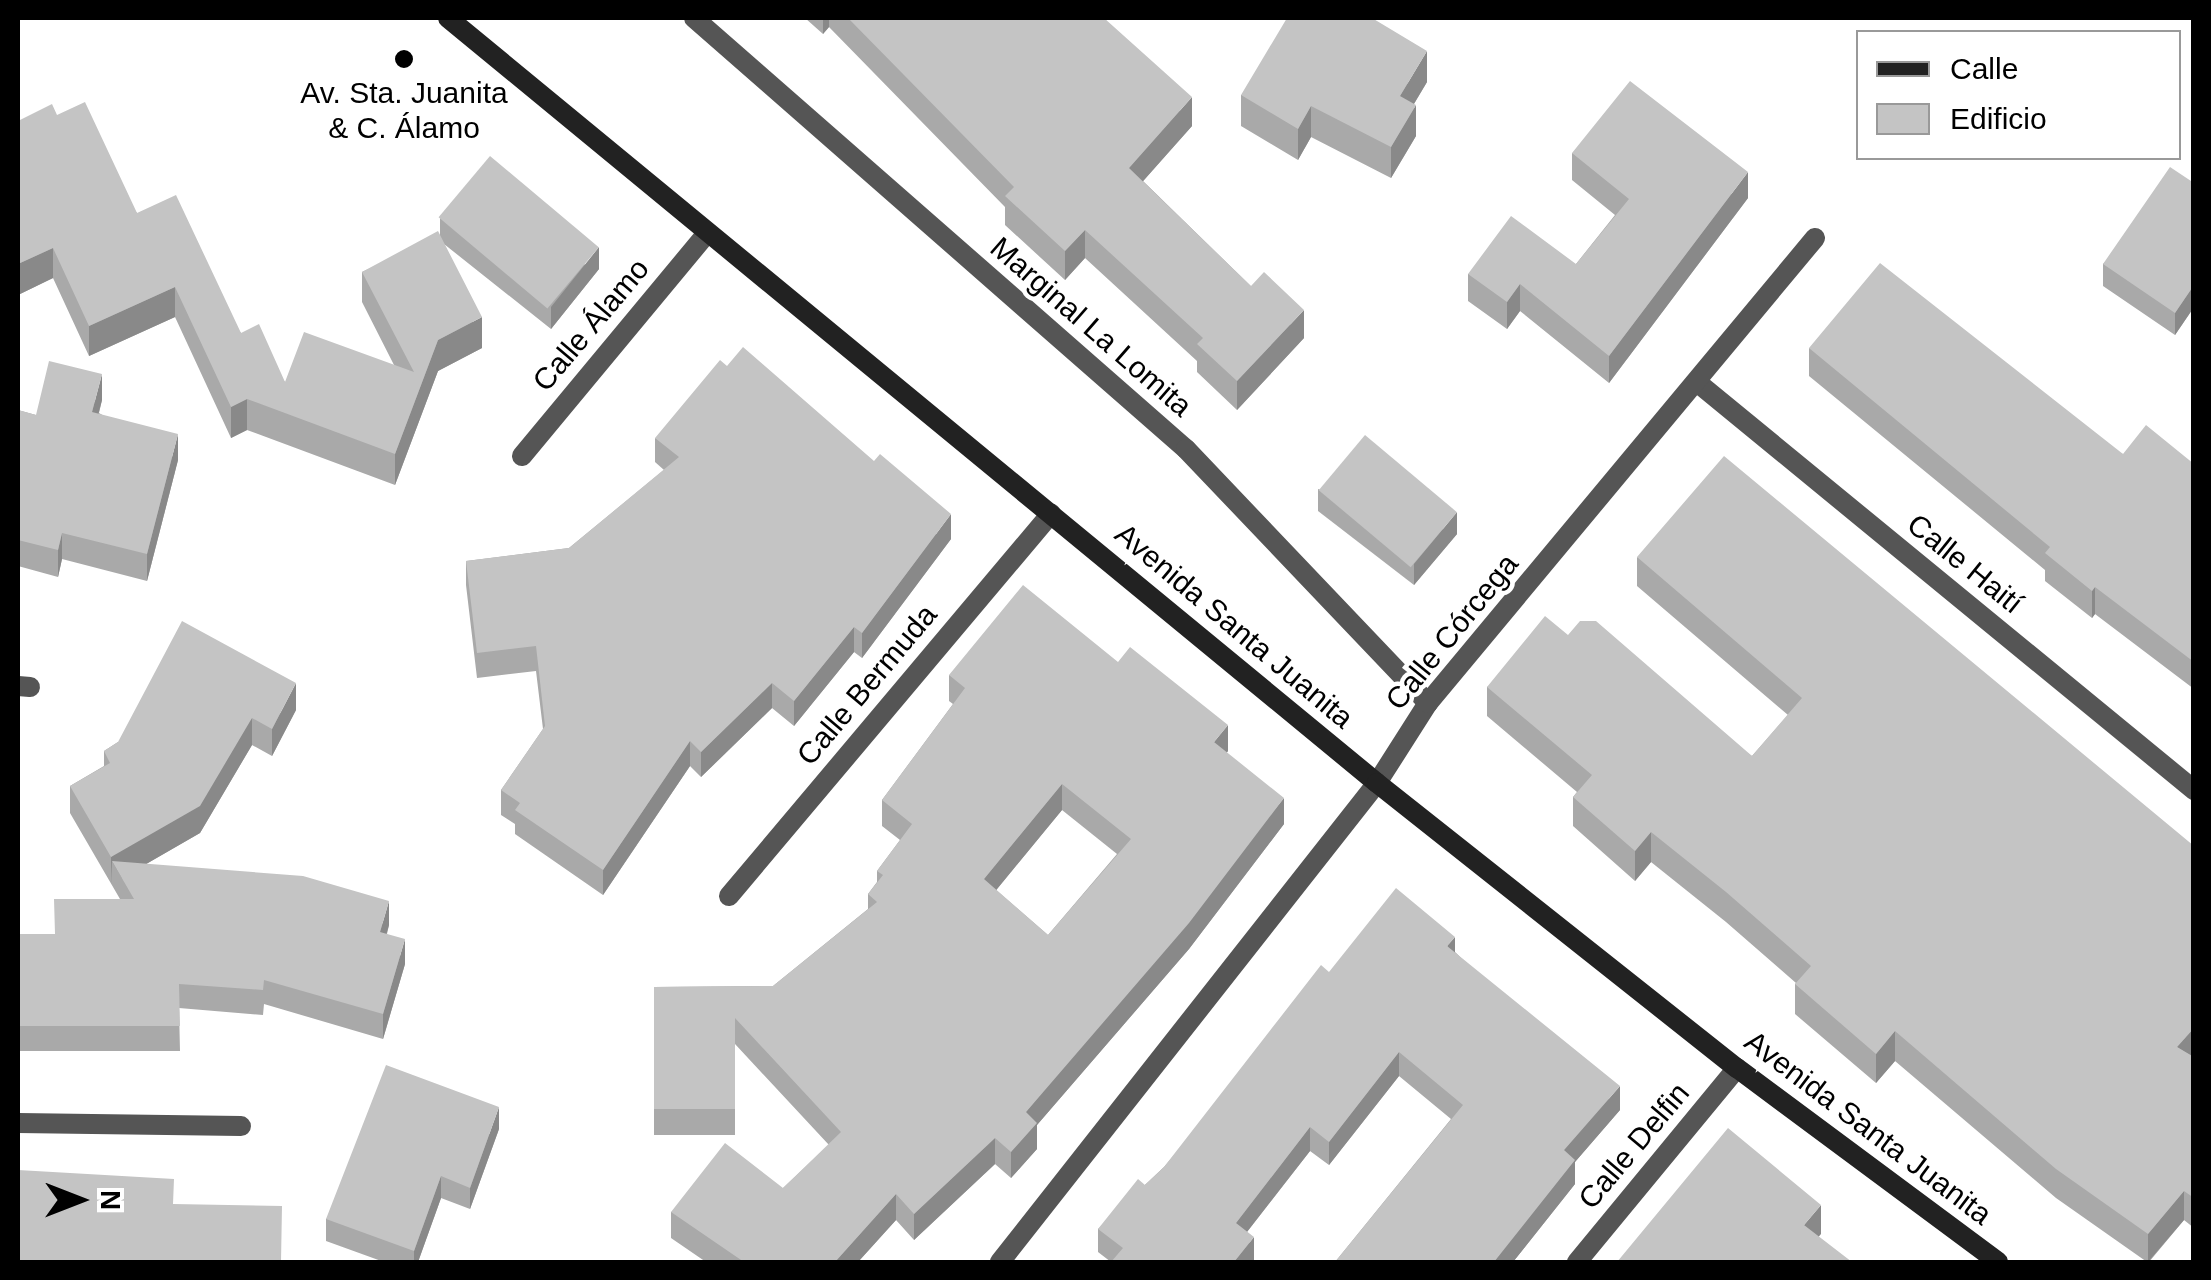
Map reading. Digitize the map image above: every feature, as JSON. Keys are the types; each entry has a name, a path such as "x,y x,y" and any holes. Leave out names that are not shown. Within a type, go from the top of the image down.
{"street":[{"name":"Avenida Santa Juanita","path":"448,18 1377,783 1737,1068 1998,1262"},
{"name":"Marginal La Lomita","path":"694,18 1186,449 1428,703"},
{"name":"Calle Álamo","path":"522,456 707,233"},
{"name":"Calle Córcega","path":"1000,1262 1377,783 1428,703 1698,384 1815,238"},
{"name":"Calle Haití","path":"1698,384 2194,790"},
{"name":"Calle Bermuda","path":"729,896 1051,514"},
{"name":"Calle Delfin","path":"1577,1262 1737,1068"},
{"path":"18,1124 242,1126"}],"building":[{"path":"848,18 1104,18 1192,97 1129,168 1251,286 1264,272 1304,310 1237,381 1197,344 1203,338 1085,230 1065,251 1005,196 1014,187"},
{"path":"1287,18 1372,18 1427,51 1400,96 1416,105 1391,147 1311,106 1298,129 1241,95"},
{"path":"1630,81 1748,172 1609,356 1520,284 1507,302 1468,274 1511,216 1576,264 1629,199 1572,153"},
{"path":"85,102 137,213 176,195 241,333 259,324 285,382 304,332 414,372 362,272 438,231 482,317 438,340 395,454 247,399 231,407 175,287 89,326 53,248 18,264 18,121 52,104 57,115"},
{"path":"490,156 599,247 547,309 439,217"},
{"path":"2170,167 2194,183 2194,289 2175,313 2103,264"},
{"path":"1880,263 2123,454 2146,425 2194,464 2194,662 2045,553 2050,547 1809,348"},
{"path":"743,347 874,461 880,454 951,514 862,633 854,627 794,701 772,683 701,752 690,741 603,870 515,810 520,803 501,790 545,726 536,646 477,653 466,561 569,548 679,457 655,438 720,360 727,366"},
{"path":"49,361 102,374 92,412 178,434 147,554 62,533 58,550 18,540 18,410 36,415"},
{"path":"1365,435 1457,512 1411,567 1319,490"},
{"path":"1724,456 2194,846 2194,1028 2177,1047 2194,1057 2194,1198 2184,1191 2148,1234 2056,1169 1895,1031 1876,1054 1795,984 1811,966 1726,892 1651,832 1635,851 1573,797 1592,775 1487,687 1545,616 1568,635 1580,621 1596,621 1752,756 1802,698 1637,557"},
{"path":"1023,585 1118,662 1130,647 1228,725 1214,742 1284,798 1189,923 1026,1112 1037,1123 1011,1152 995,1138 914,1214 896,1194 835,1262 744,1262 671,1212 725,1143 783,1188 841,1132 735,1018 735,1109 654,1109 654,987 773,986 877,902 868,894 883,875 877,871 912,824 882,800 965,688 949,675","holes":["1062,784 1131,839 1048,935 984,879"]},
{"path":"182,621 296,683 272,729 252,718 200,806 111,857 70,786 110,763 104,751 118,742"},
{"path":"112,861 303,876 389,901 380,932 405,939 383,1014 264,980 263,990 179,984 180,1026 18,1026 18,934 55,934 54,899 134,899"},
{"path":"1396,888 1455,937 1447,946 1620,1086 1564,1150 1575,1160 1494,1262 1335,1262 1463,1105 1399,1052 1329,1142 1310,1127 1236,1223 1254,1237 1234,1262 1111,1262 1123,1248 1098,1229 1138,1179 1145,1185 1164,1167 1321,965 1329,972"},
{"path":"386,1065 499,1107 470,1188 441,1176 414,1251 326,1219"},
{"path":"1728,1128 1821,1205 1804,1225 1852,1262 1617,1262"},
{"path":"18,1170 174,1179 173,1204 282,1206 281,1262 18,1262"}],"place":[{"name":"Av. Sta. Juanita & C. Álamo","path":"404,59"}]}
